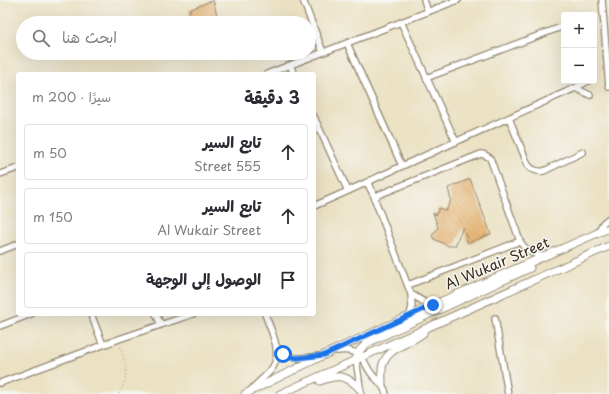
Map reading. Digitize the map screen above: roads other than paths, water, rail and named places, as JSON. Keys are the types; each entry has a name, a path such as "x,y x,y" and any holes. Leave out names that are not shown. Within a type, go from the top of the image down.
{"main road":[{"name":"Al Wukair Street","path":"246,393 410,315 609,228"},
{"name":"Al Wukair Street","path":"280,394 359,357 609,246"},
{"path":"359,357 363,346 367,343 521,272 533,266 544,257"},
{"path":"382,384 383,366 389,355 394,350 423,334 426,328"},
{"path":"305,383 313,384 332,376 339,376 350,380 361,392"}],"street":[{"path":"303,0 309,16"},
{"path":"424,0 428,12"},
{"path":"316,55 458,0"},
{"path":"602,0 609,87"},
{"path":"402,22 456,142"},
{"path":"426,78 561,27"},
{"path":"604,27 609,32"},
{"path":"316,34 323,52"},
{"path":"347,43 402,166"},
{"path":"272,72 303,60"},
{"path":"290,65 293,72"},
{"path":"316,205 582,84"},
{"path":"575,88 590,95"},
{"path":"509,118 528,165 534,170 544,171 583,152"},
{"path":"316,121 348,191"},
{"path":"375,198 378,195 481,154 485,155 490,158 522,245 535,255 544,257"},
{"path":"0,174 16,169"},
{"path":"367,182 375,198 408,284 411,294 412,307 410,315"},
{"path":"597,234 600,226 609,218"},
{"path":"408,284 520,241"},
{"path":"0,251 16,245"},
{"path":"411,294 424,302 433,305"},
{"path":"0,326 26,316"},
{"path":"92,316 102,345"},
{"path":"157,316 161,325"},
{"path":"0,383 102,345 187,316"},
{"path":"266,316 277,347 283,354 294,358 348,350 359,357 372,375 382,384 386,394"},
{"path":"495,318 508,394"},
{"path":"246,393 273,367 276,360 277,347"},
{"path":"359,357 361,392"}]}
